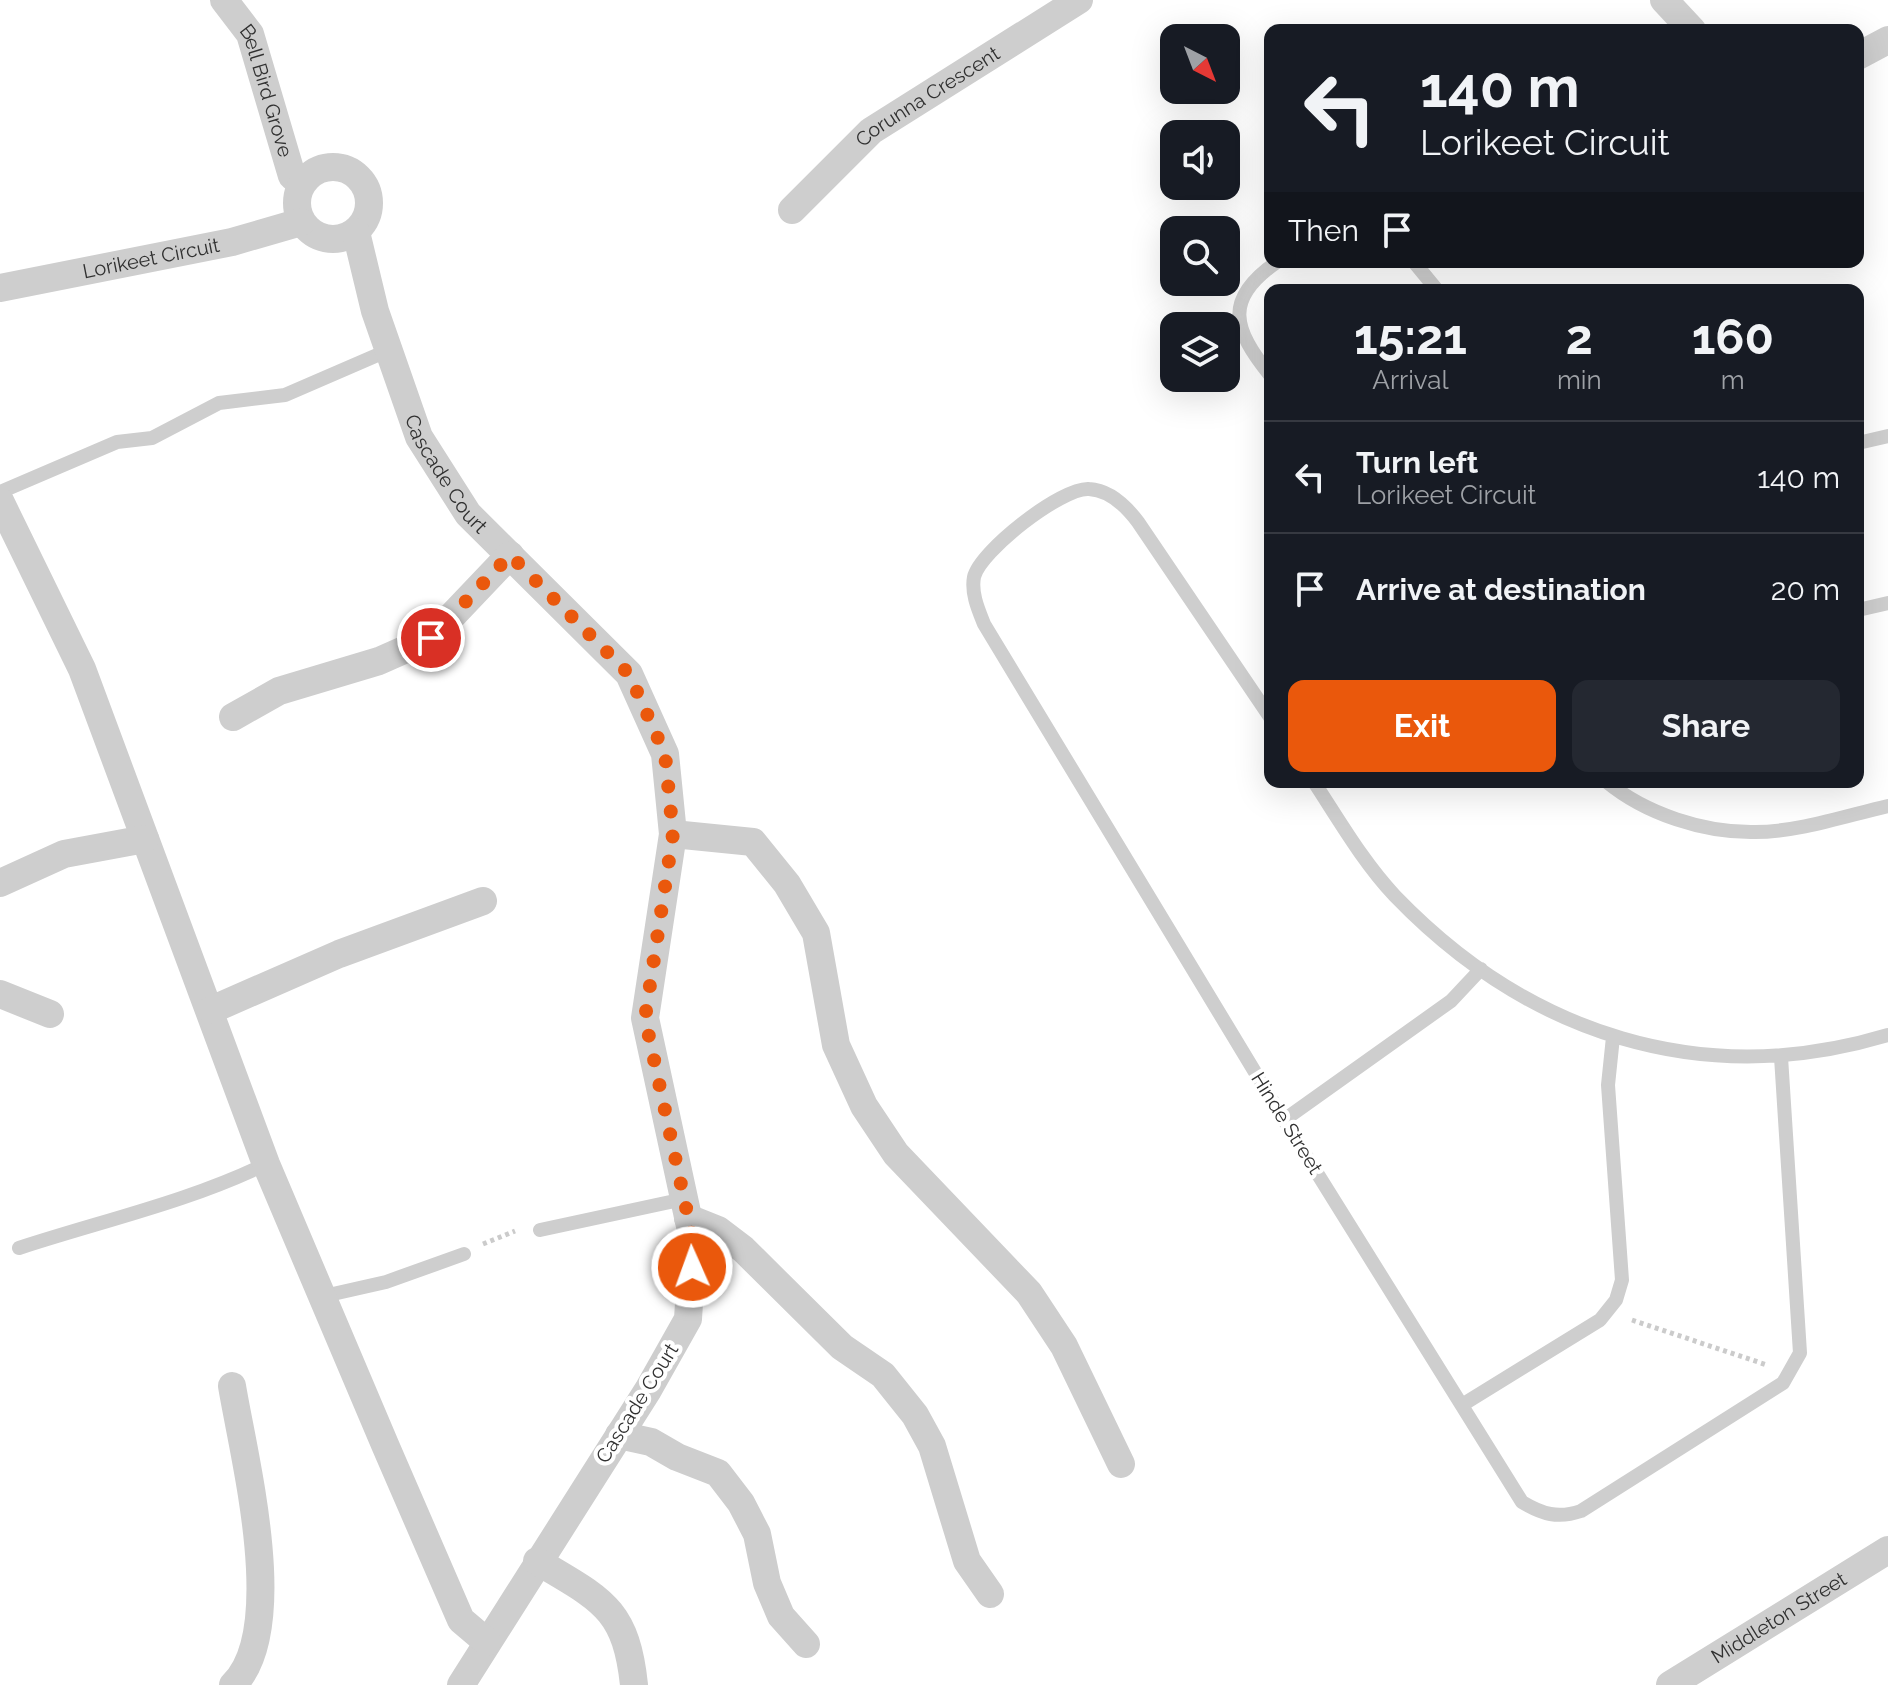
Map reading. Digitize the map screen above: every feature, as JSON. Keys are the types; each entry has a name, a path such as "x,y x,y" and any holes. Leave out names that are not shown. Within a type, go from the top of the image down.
{"street":[{"name":"Bell Bird Grove","path":"224,0 250,34 292,176 302,183"},
{"name":"Corunna Crescent","path":"792,210 871,131 1079,0"},
{"path":"1664,0 1686,24"},
{"path":"1864,53 1888,40"},
{"path":"334,166 359,177 369,199 363,225 356,232 330,239 312,233 301,222 296,201 302,183 322,168 334,166"},
{"name":"Lorikeet Circuit","path":"0,288 232,242 301,222"},
{"name":"Cascade Court","path":"356,232 371,297 419,437 468,514 629,674 665,754 673,834 645,1018 693,1240 688,1319 619,1435 461,1685"},
{"path":"0,501 6,529 82,669 266,1164 461,1620 487,1642"},
{"path":"233,717 279,691 379,661 431,638 510,555"},
{"path":"673,834 753,842 787,884 816,933 836,1045 864,1106 896,1154 1029,1293 1064,1346 1121,1464"},
{"path":"0,883 64,854 145,839"},
{"path":"211,1010 339,954 483,901"},
{"path":"0,994 50,1014"},
{"path":"686,1208 743,1249 842,1347 883,1375 915,1415 932,1446 967,1561 990,1594"},
{"path":"232,1386 261,1569 259,1635 240,1677 233,1685"},
{"path":"619,1435 651,1442 677,1457 718,1473 741,1503 757,1534 767,1583 781,1616 806,1644"},
{"name":"Middleton Street","path":"1670,1685 1888,1550"},
{"path":"537,1561 589,1592 616,1618 626,1637 634,1685"}],"lane":[{"path":"1264,367 1243,338 1239,306 1244,290 1270,268"},
{"path":"1419,268 1432,284"},
{"path":"0,492 117,442 152,438 219,403 285,395 389,350"},
{"path":"1864,442 1888,436"},
{"name":"Hinde Street","path":"1264,708 1138,522 1110,495 1088,489 1068,495 997,543 984,557 974,576 975,601 984,624 1284,1120 1522,1502 1551,1515 1567,1516 1581,1511 1783,1383 1791,1373"},
{"path":"1864,609 1888,603"},
{"path":"1318,788 1393,894 1481,969 1575,1024 1638,1044 1724,1057 1781,1057 1888,1035"},
{"path":"1616,788 1644,806 1680,820 1755,833 1888,806"},
{"path":"1284,1120 1451,1001 1481,969"},
{"path":"1462,1405 1609,1312 1622,1280 1608,1085 1613,1037"},
{"path":"1781,1057 1800,1353 1791,1373"},
{"path":"19,1248 132,1211 185,1199 266,1164"},
{"path":"540,1230 686,1208"},
{"path":"324,1296 386,1282 464,1254"}],"path":[{"path":"464,1254 512,1232 540,1230"},
{"path":"1609,1312 1791,1373"}],"route":[{"path":"431,638 510,555 629,674 665,754 673,834 645,1018 693,1240 692,1267"}]}
